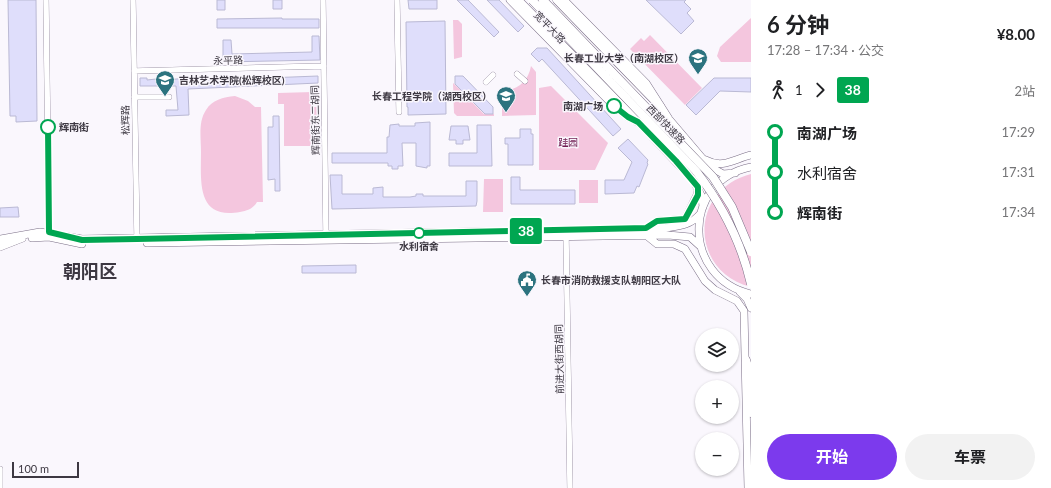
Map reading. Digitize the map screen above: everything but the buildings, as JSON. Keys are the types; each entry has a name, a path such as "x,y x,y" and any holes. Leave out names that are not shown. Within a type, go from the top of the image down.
{"highway":[{"path":"518,0 638,122"},
{"name":"西部快速路","path":"532,0 696,171 715,196 733,229 743,253 751,284"},
{"name":"西部快速路","path":"543,0 713,178 732,208 751,252"},
{"path":"557,0 660,106"},
{"path":"746,360 751,376 751,413"}],"main road":[{"name":"宽平大路","path":"510,0 614,106 628,117 638,122 676,161 698,187 702,210"},
{"path":"564,0 646,83 660,106 701,158 715,171 723,174 735,173 751,168"},
{"path":"701,158 719,165 751,155"},
{"path":"0,244 49,235 82,240 326,237 566,233 688,225 695,221 709,195 718,184 735,173"},
{"path":"646,228 657,221 685,219 698,195 698,187"},
{"path":"702,210 698,226 700,246 705,259 712,270 747,299 751,308"},
{"path":"0,239 40,232 72,243 85,244 326,237"},
{"path":"566,233 690,237 700,246"},
{"path":"647,236 657,244 674,244 685,249 704,281 715,290 737,301 744,314"},
{"path":"736,289 744,314 748,488"},
{"path":"736,289 751,294"}],"street":[{"path":"46,0 49,235"},
{"name":"松辉路","path":"133,0 137,239"},
{"name":"辉南街东二胡同","path":"323,0 324,66 322,74 326,237"},
{"path":"397,0 399,112"},
{"name":"永平路","path":"134,72 324,66"},
{"path":"517,74 525,81"},
{"path":"486,82 493,75"},
{"path":"134,97 170,97"},
{"name":"前进大街西胡同","path":"566,233 570,488"},
{"path":"0,248 23,240"},
{"path":"0,469 0,488"}],"green space":[{"path":"751,18 751,62 721,62 717,56 720,47"},
{"path":"453,20 458,20 462,24 462,57 454,59"},
{"path":"650,35 702,88 685,105 630,49 641,38 644,41"},
{"path":"531,66 536,72 536,115 502,116 502,92 513,89 521,84 530,72"},
{"path":"453,83 468,97 465,99 469,103 471,101 484,114 494,114 494,116 457,116 454,113"},
{"name":"跬园","path":"551,86 608,143 595,170 539,170 539,88"},
{"path":"313,92 313,107 317,107 318,146 284,146 284,104 278,104 278,93"},
{"path":"235,96 248,101 255,107 261,107 263,202 257,202 252,208 245,211 226,213 215,210 208,204 204,196 201,175 200,136 203,115 208,107 215,101 222,98"},
{"path":"751,174 751,287 731,278 716,265 707,248 704,230 707,213 716,196 731,183"},
{"path":"484,179 503,179 503,212 483,212"},
{"path":"579,180 598,180 598,203 579,203"}],"bus line":[{"name":"38","path":"48,127 49,232 82,240 646,228 653,225 657,221 685,219 688,217 693,203 698,195 698,187 676,161 638,122 628,117 614,106"}],"place":[{"name":"长春工业大学（南湖校区）","path":"698,75"},
{"name":"吉林艺术学院(松辉校区)","path":"165,97"},
{"name":"南湖广场","path":"614,106"},
{"name":"长春工程学院（湖西校区）","path":"506,113"},
{"name":"辉南街","path":"48,127"},
{"name":"水利宿舍","path":"419,233"},
{"name":"长春市消防救援支队朝阳区大队","path":"527,297"}],"district":[{"name":"朝阳区","path":"90,272"}]}
